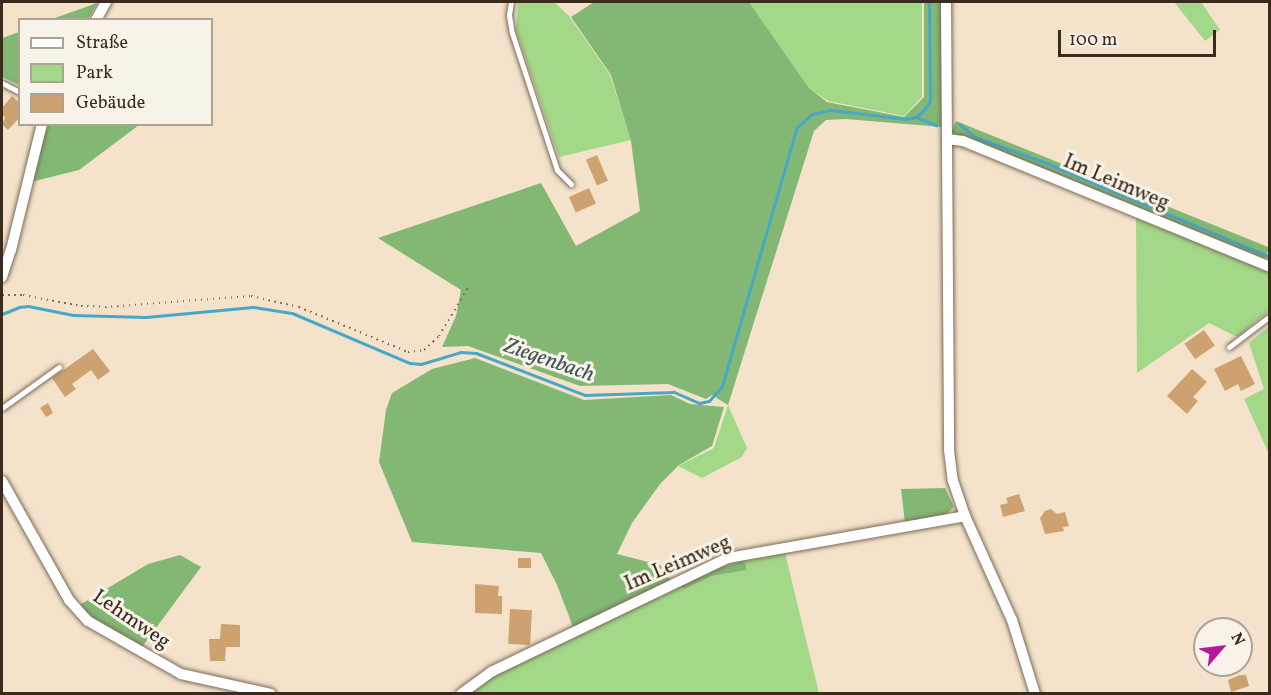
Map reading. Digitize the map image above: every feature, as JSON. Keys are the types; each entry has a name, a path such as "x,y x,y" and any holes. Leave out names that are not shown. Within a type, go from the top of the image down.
{"street":[{"path":"97,18 106,2"},
{"path":"946,2 949,450 953,481 964,516 1012,620 1035,693"},
{"path":"2,277 11,250 42,126"},
{"name":"Im Leimweg","path":"947,139 963,141 1269,267"},
{"name":"Lehmweg","path":"2,481 69,600 88,621 154,661 181,674 271,693"},
{"name":"Im Leimweg","path":"461,693 493,671 728,558 964,516"}],"lane":[{"path":"511,2 509,15 512,33 543,128 557,170 571,184"},
{"path":"2,84 18,91"},
{"path":"1229,347 1269,316"},
{"path":"2,408 59,367"}],"path":[{"path":"2,295 22,295 81,306 105,307 251,296 299,307 408,352 424,351 439,336 468,288"}],"green space":[{"path":"518,2 554,2 569,16 610,75 631,140 559,157 516,30"},
{"path":"594,2 749,2 809,88 827,102 904,117 924,97 924,2 941,2 942,127 845,119 826,120 814,131 728,405 712,395 706,399 668,384 580,386 468,346 442,347 456,316 461,290 378,238 541,183 576,246 640,211 631,141 611,75 571,17"},
{"path":"749,2 922,2 922,97 904,116 828,101 809,88"},
{"path":"1174,2 1201,2 1220,30 1205,41"},
{"path":"97,3 89,18 55,18"},
{"path":"18,33 18,85 2,77 2,38"},
{"path":"956,121 1269,248 1265,259 952,132"},
{"path":"48,126 138,126 79,170 31,182"},
{"path":"1136,218 1269,271 1269,311 1237,337 1209,323 1137,373"},
{"path":"1269,326 1269,454 1244,399 1264,389 1249,343"},
{"path":"475,358 584,400 671,395 690,404 724,407 712,446 679,465 660,484 632,523 617,554 660,565 671,581 573,627 557,585 541,553 412,542 379,462 386,410 392,393 432,369"},
{"path":"728,405 747,448 742,457 702,478 678,466 714,448"},
{"path":"945,488 954,507 944,516 905,523 901,489"},
{"path":"785,553 819,693 470,694 494,676 678,586 684,589 712,576 747,570 744,560"},
{"path":"180,555 201,567 142,647 104,626 78,606 148,564"},
{"path":"744,560 747,570 712,576 684,589 678,586 710,571"}],"building":[{"path":"12,96 18,101 18,119 8,130 2,124 5,118 2,108"},
{"path":"597,155 608,181 597,185 586,160"},
{"path":"589,188 596,204 576,212 569,197"},
{"path":"1204,330 1215,346 1195,359 1184,344"},
{"path":"93,349 110,371 98,380 91,370 72,384 76,389 65,397 52,378"},
{"path":"1241,356 1255,384 1241,391 1238,384 1225,391 1214,369"},
{"path":"1192,369 1207,382 1193,397 1198,401 1187,414 1167,396"},
{"path":"48,403 53,413 46,417 40,408"},
{"path":"1019,494 1025,511 1003,517 1000,505 1008,503 1006,498"},
{"path":"1051,509 1057,514 1065,512 1069,526 1063,527 1064,531 1045,534 1040,518 1045,511"},
{"path":"518,558 531,558 531,568 518,568"},
{"path":"475,584 499,586 498,596 502,596 502,614 475,613"},
{"path":"510,609 532,610 530,645 508,644"},
{"path":"221,624 240,625 240,647 226,647 225,661 210,661 209,639 220,639"},
{"path":"1235,677 1247,677 1249,686 1231,692 1228,680"}],"waterway":[{"name":"Ziegenbach","path":"2,314 28,306 73,315 146,317 253,307 292,313 410,363 421,364 461,352 476,353 585,395 674,392 699,403 709,401 722,386 797,127 812,114 831,110 906,119 916,117 925,109 930,101 929,2"},
{"path":"916,117 936,125"},
{"path":"959,124 975,137 1049,164 1270,257"}]}
